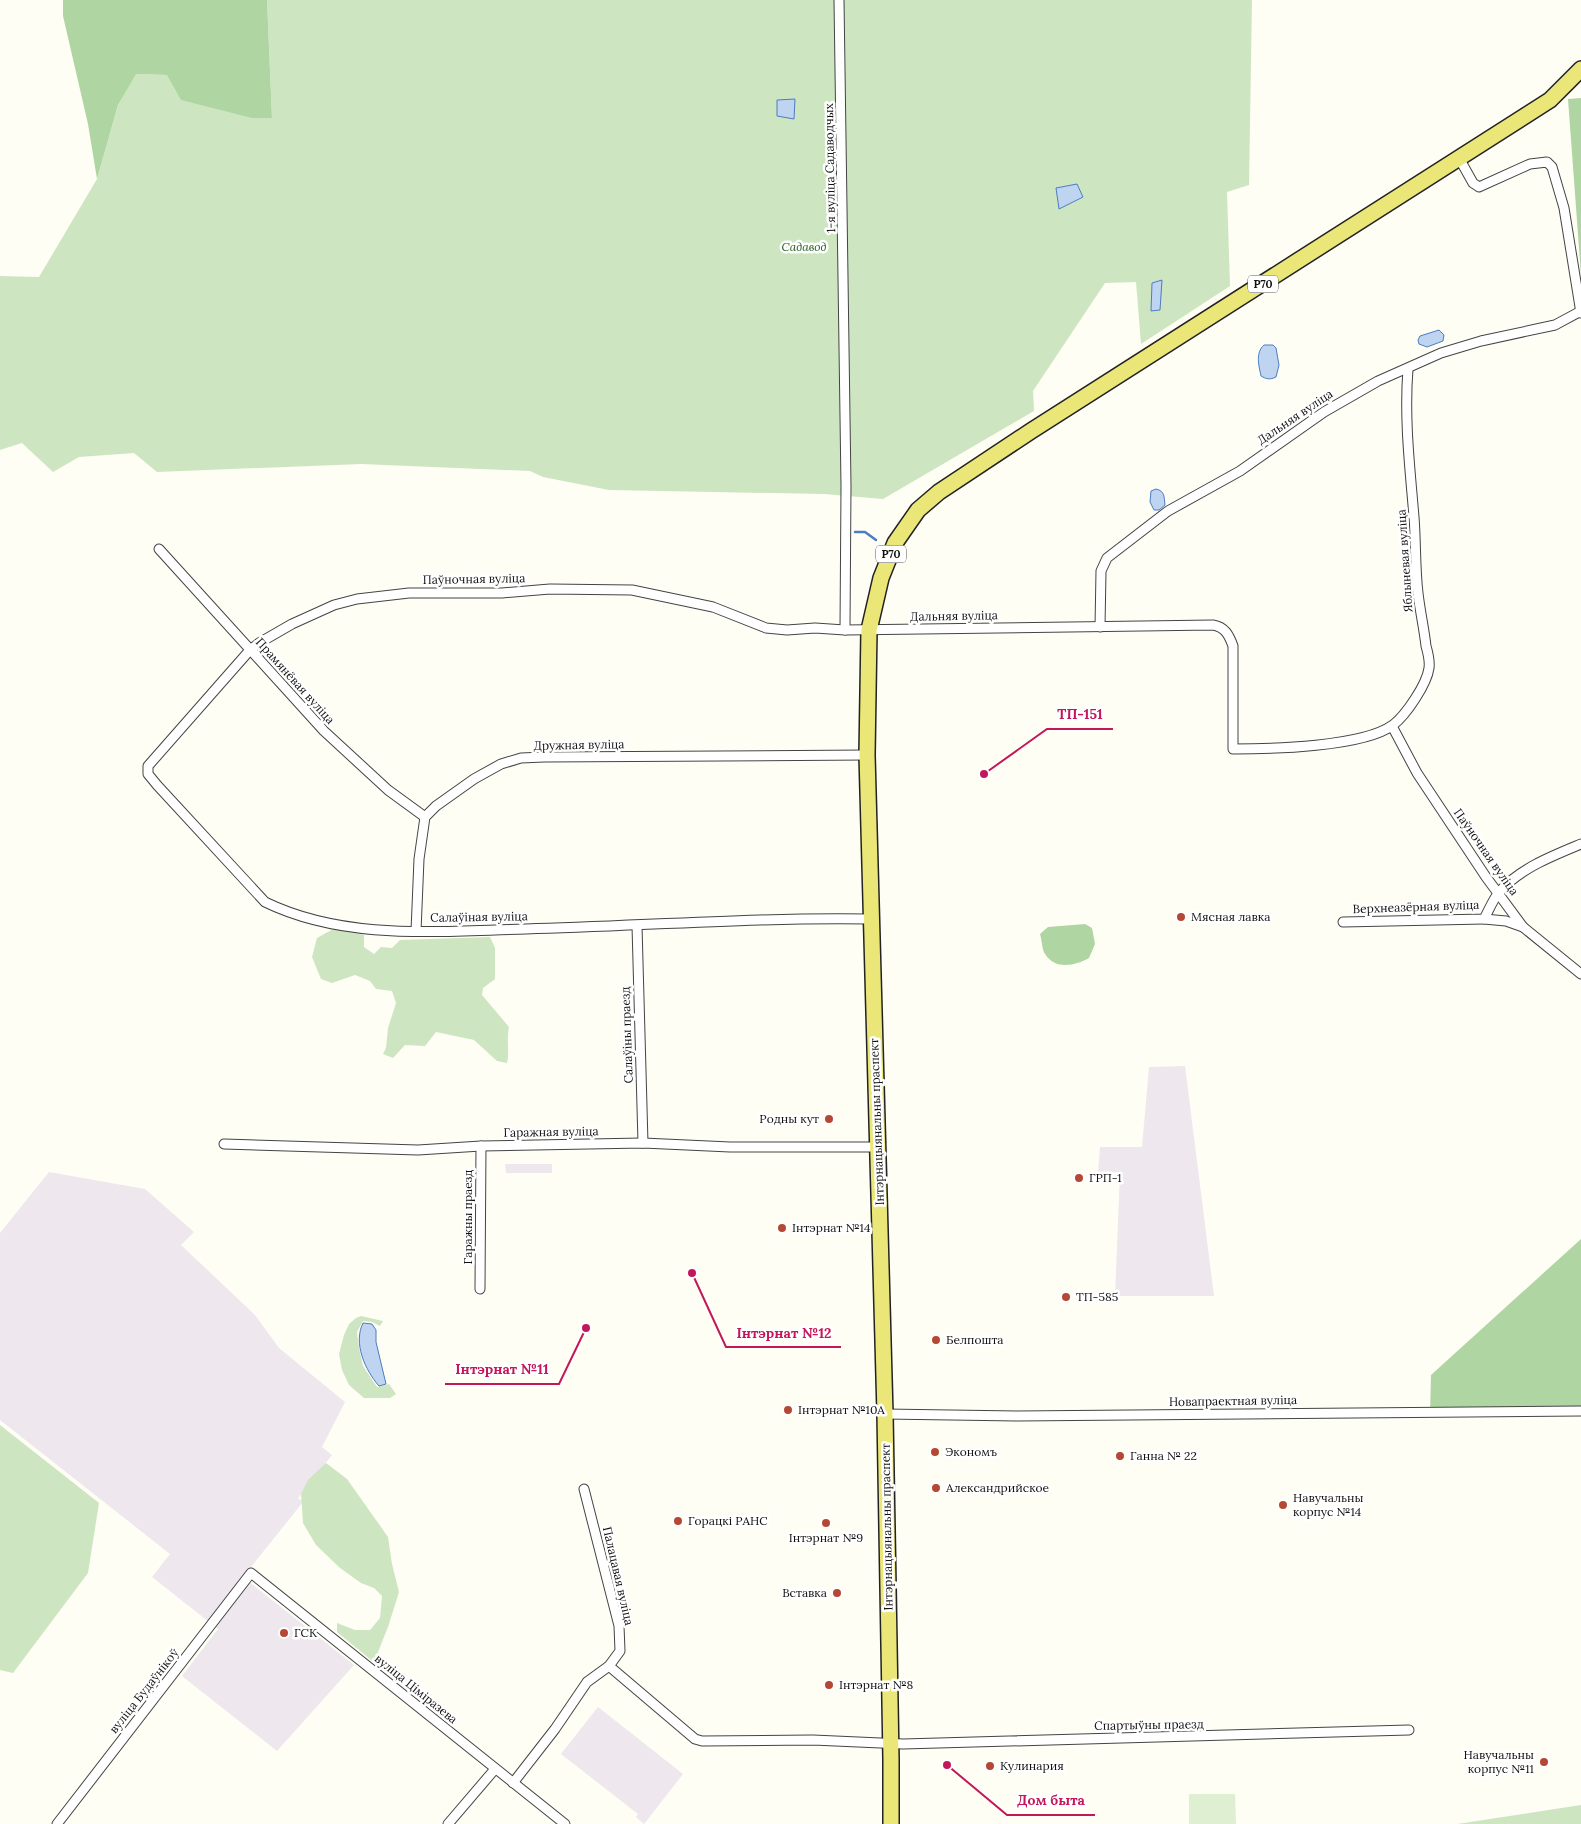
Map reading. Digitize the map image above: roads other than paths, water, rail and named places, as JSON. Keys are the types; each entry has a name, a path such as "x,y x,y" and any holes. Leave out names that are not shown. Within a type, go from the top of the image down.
{"main road":[{"name":"Р70","path":"869,630 881,578 895,543 918,510 939,492 1031,431 1550,100 1581,69"},
{"name":"Інтэрнацыянальны праспект","path":"869,630 867,755 885,1414 891,1824"}],"street":[{"name":"1-я вуліца Садаводчых","path":"839,0 846,486 845,630"},
{"path":"1459,158 1474,183 1479,187 1530,164 1547,162 1552,167 1564,208 1581,312"},
{"name":"Дальняя вуліца","path":"1100,627 1101,571 1107,558 1168,511 1240,470 1324,412 1421,361 1481,341 1555,325 1581,312"},
{"name":"Яблыневая вуліца","path":"1233,749 1285,748 1362,737 1392,726 1400,719 1422,688 1430,665 1418,592 1406,410 1408,369"},
{"name":"Прамянёвая вуліца","path":"159,549 324,731 388,790 425,817"},
{"name":"Паўночная вуліца","path":"148,774 148,766 250,650 292,624 334,605 357,598 409,593 468,594 550,589 632,590 712,607 766,628 787,630 815,628 869,630"},
{"name":"Дальняя вуліца","path":"869,630 1213,625 1223,629 1228,634 1233,651 1233,749"},
{"name":"Паўночная вуліца","path":"1392,726 1417,773 1486,877 1523,927 1581,974"},
{"name":"Дружная вуліца","path":"425,817 436,806 474,779 501,764 521,758 867,755"},
{"name":"Салаўіная вуліца","path":"148,774 265,902 308,920 363,929 416,932 636,926 818,918 872,918"},
{"path":"416,932 419,859 425,817"},
{"name":"Верхнеазёрная вуліца","path":"1343,922 1484,919 1498,892 1529,868 1549,857 1581,844"},
{"path":"1484,919 1506,921 1523,927"},
{"name":"Салаўіны праезд","path":"636,926 643,1143"},
{"name":"Гаражная вуліца","path":"224,1144 418,1150 480,1146 643,1143 730,1147 878,1148"},
{"name":"Гаражны праезд","path":"480,1146 480,1288"},
{"name":"Новапраектная вуліца","path":"885,1414 1017,1416 1581,1411"},
{"name":"Палацавая вуліца","path":"584,1489 618,1626 620,1651 609,1666"},
{"name":"вуліца Ціміразева","path":"251,1572 564,1824"},
{"name":"вуліца Будаўнікоў","path":"57,1824 251,1572"},
{"path":"513,1783 555,1729 587,1682 609,1666"},
{"name":"Спартыўны праезд","path":"609,1666 695,1739 702,1741 813,1740 891,1744 1409,1730"},
{"path":"448,1824 496,1769"}],"water":[{"path":"795,99 794,119 777,116 777,100"},
{"path":"1077,184 1083,197 1059,209 1056,188"},
{"path":"1162,280 1160,310 1151,311 1152,283"},
{"path":"1439,330 1444,335 1443,341 1427,347 1419,344 1420,336"},
{"path":"1264,345 1273,345 1276,348 1279,365 1276,377 1272,379 1261,376 1259,352"},
{"path":"1156,489 1164,495 1165,505 1159,510 1154,510 1150,502 1151,491"},
{"path":"363,1323 372,1324 376,1330 376,1342 386,1384 379,1386 365,1364 359,1339"}],"waterway":[{"path":"855,532 865,532 876,540"}],"place":[{"name":"ТП-151","path":"984,774"},
{"name":"Мясная лавка","path":"1181,917"},
{"name":"Родны кут","path":"829,1119"},
{"name":"ГРП-1","path":"1079,1178"},
{"name":"Інтэрнат №14","path":"782,1228"},
{"name":"Інтэрнат №12","path":"692,1273"},
{"name":"ТП-585","path":"1066,1297"},
{"name":"Інтэрнат №11","path":"586,1328"},
{"name":"Белпошта","path":"936,1340"},
{"name":"Інтэрнат №10А","path":"788,1410"},
{"name":"Экономъ","path":"935,1452"},
{"name":"Ганна № 22","path":"1120,1456"},
{"name":"Александрийское","path":"936,1488"},
{"name":"Навучальны корпус №14","path":"1283,1505"},
{"name":"Горацкі РАНС","path":"678,1521"},
{"name":"Інтэрнат №9","path":"826,1523"},
{"name":"Вставка","path":"837,1593"},
{"name":"ГСК","path":"284,1633"},
{"name":"Інтэрнат №8","path":"829,1685"},
{"name":"Навучальны корпус №11","path":"1544,1762"},
{"name":"Дом быта","path":"947,1765"},
{"name":"Кулинария","path":"990,1766"}],"park label":[{"name":"Садавод","path":"804,247"}]}
